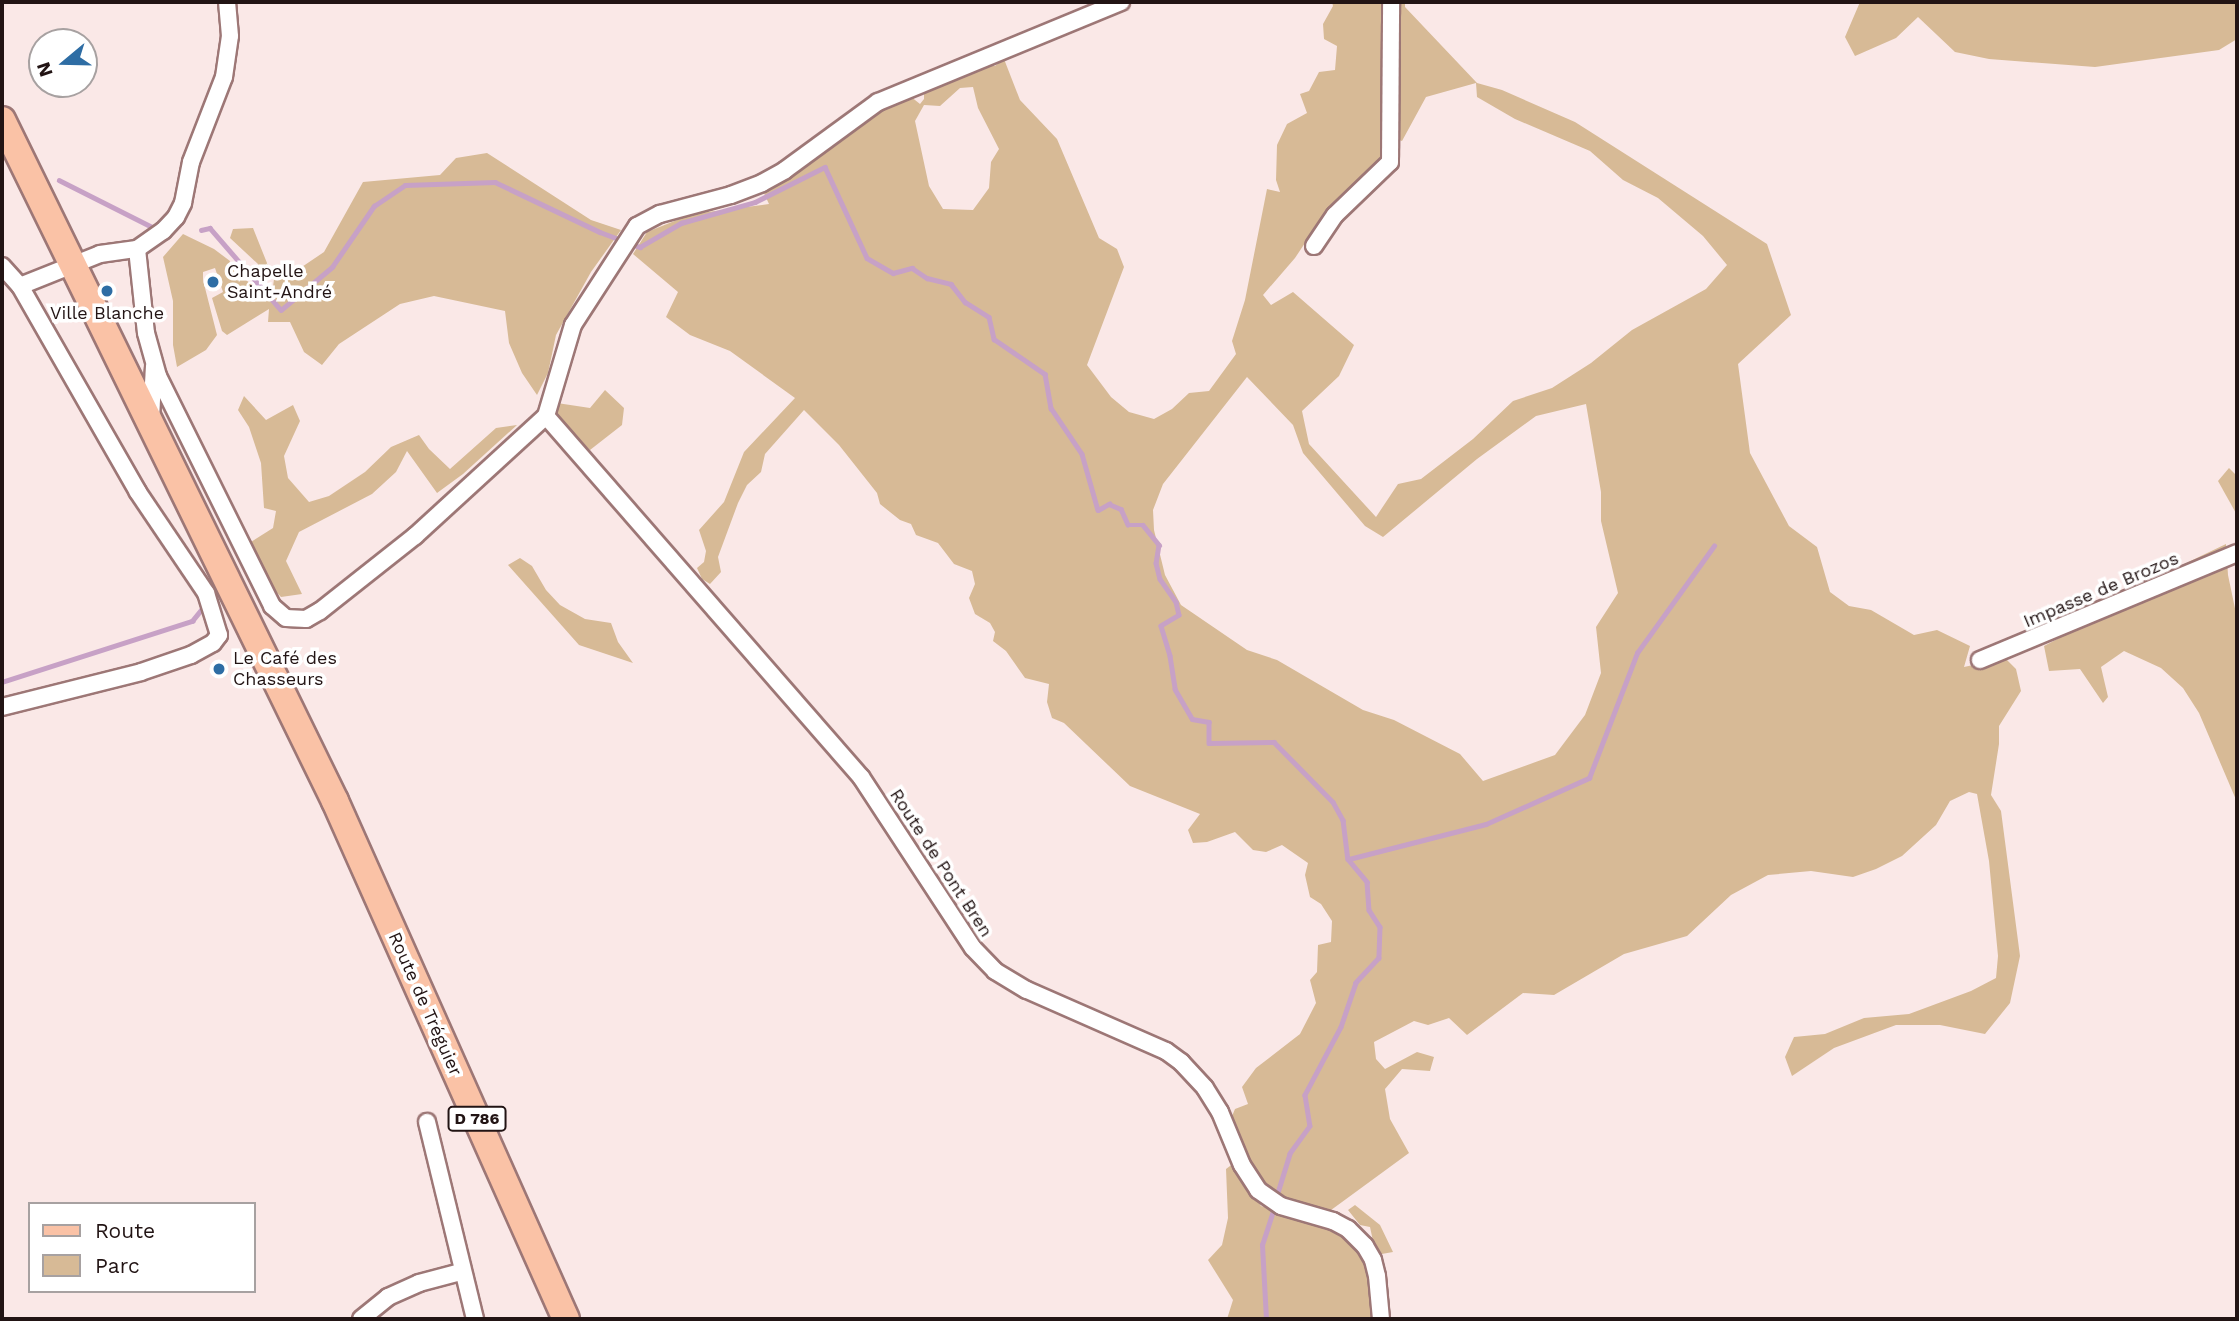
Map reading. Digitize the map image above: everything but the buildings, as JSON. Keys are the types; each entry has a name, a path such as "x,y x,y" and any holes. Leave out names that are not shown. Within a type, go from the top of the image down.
{"main road":[{"name":"D 786","path":"2,120 151,423"},
{"name":"Route de Tréguier","path":"151,423 335,801 566,1319"}],"street":[{"path":"20,286 100,254 137,249 163,231 183,203 191,162 224,77 230,36 227,2"},
{"path":"137,249 146,334 154,363 261,587 279,613 295,620 320,611 415,536 546,416 573,325 637,226 660,214 732,195 762,183 785,170 878,102 1121,2"},
{"path":"1314,246 1335,215 1390,162 1391,2"},
{"path":"2,266 20,286 138,492 206,593 219,635 213,643 191,655 141,672 2,707"},
{"path":"151,423 154,363"},
{"name":"Route de Pont Bren","path":"546,416 861,777 973,948 995,971 1027,990 1166,1051 1196,1075 1215,1104 1242,1165 1258,1190 1281,1206 1333,1221 1348,1229 1365,1246 1377,1276 1381,1319"},
{"name":"Impasse de Brozos","path":"1980,660 2237,553"},
{"path":"427,1122 461,1272 475,1319"},
{"path":"362,1319 388,1297 419,1283 461,1272"}],"green space":[{"path":"1332,2 1405,2 1405,7 1477,83 1502,90 1575,122 1767,244 1791,315 1738,364 1750,453 1789,526 1817,547 1830,592 1849,606 1871,610 1914,635 1937,630 1970,646 1964,667 2005,658 2016,669 2021,691 1999,726 1991,795 2001,811 2020,956 2010,1003 1985,1034 1940,1025 1896,1025 1834,1048 1792,1076 1785,1057 1794,1037 1825,1034 1864,1018 1909,1014 1971,991 1996,978 1998,956 1989,861 1977,794 1969,792 1950,801 1936,825 1902,856 1876,869 1853,877 1811,871 1768,875 1731,895 1687,936 1624,954 1554,995 1523,993 1467,1035 1449,1018 1428,1025 1414,1021 1374,1042 1376,1059 1385,1069 1417,1052 1434,1057 1430,1071 1402,1069 1385,1089 1390,1119 1409,1153 1327,1213 1294,1203 1269,1189 1253,1172 1230,1121 1235,1109 1248,1104 1242,1087 1256,1068 1300,1034 1316,1003 1310,980 1317,972 1318,945 1331,942 1332,921 1321,904 1310,897 1305,875 1308,863 1282,845 1266,852 1253,850 1235,832 1207,842 1193,843 1188,830 1200,814 1130,786 1064,723 1052,718 1047,702 1049,684 1025,678 1006,651 993,641 995,632 990,623 975,614 969,598 975,584 972,571 954,564 938,543 916,535 911,524 900,520 880,504 877,493 839,445 804,410 765,454 761,472 747,485 718,557 721,572 710,584 702,579 697,568 704,562 706,551 699,530 724,502 744,452 795,398 730,351 690,335 666,317 678,292 633,254 647,232 692,214 769,204 763,191 873,112 910,96 920,104 924,99 924,88 985,64 995,66 1004,59 1020,100 1057,139 1099,238 1117,249 1124,267 1087,365 1111,397 1129,412 1154,419 1172,409 1189,393 1209,391 1236,354 1232,341 1245,300 1267,189 1280,192 1276,180 1277,145 1287,124 1307,113 1300,94 1309,91 1319,72 1335,70 1337,46 1324,39 1323,24 1333,6","holes":["1476,83 1477,97 1515,119 1590,151 1623,180 1658,198 1703,236 1727,265 1706,289 1632,330 1591,363 1552,388 1513,401 1473,439 1421,479 1398,484 1376,517 1309,444 1302,411 1339,376 1354,345 1293,292 1271,305 1263,295 1295,258 1323,216 1384,158 1382,134 1402,141 1426,97","973,87 978,108 999,149 991,162 989,188 973,210 943,209 929,186 915,121 924,105 940,106 960,88","1247,377 1293,425 1303,453 1365,526 1383,537 1477,459 1536,416 1586,404 1601,492 1601,521 1618,593 1596,627 1601,673 1585,715 1555,755 1483,781 1460,754 1394,720 1363,710 1277,660 1247,650 1181,605 1165,575 1154,530 1153,510 1163,484"]},
{"path":"1860,2 2237,2 2237,39 2219,50 2095,67 1989,59 1955,52 1918,17 1896,38 1855,56 1845,37"},
{"path":"487,153 591,220 621,230 591,272 556,335 548,373 537,395 522,373 509,343 505,311 434,296 400,304 339,344 322,365 304,352 290,322 268,322 269,309 227,335 222,331 212,298 223,292 215,268 203,272 203,280 217,335 206,350 177,367 173,345 173,301 163,257 183,234 214,249 230,261 229,265 271,302 274,279 230,238 233,229 253,228 269,268 287,277 324,252 363,182 440,175 456,158"},
{"path":"605,390 624,408 622,425 590,450 554,417 557,403 590,408"},
{"path":"244,396 266,420 293,405 300,421 284,456 288,478 309,502 329,496 365,472 391,447 419,435 450,469 496,428 517,425 463,474 437,493 407,451 396,472 372,494 299,532 286,561 302,594 281,597 259,573 250,551 251,542 273,528 276,511 264,508 261,463 249,427 238,410"},
{"path":"2229,468 2237,476 2237,515 2218,481"},
{"path":"2226,544 2228,575 2237,618 2237,802 2199,713 2183,688 2161,668 2124,651 2101,667 2108,697 2103,703 2080,669 2049,671 2044,646 2065,635 2064,614 2134,588"},
{"path":"520,558 532,566 546,590 560,605 585,619 611,623 618,642 633,663 579,645 508,565"},
{"path":"1234,1163 1261,1206 1333,1228 1362,1252 1371,1275 1373,1319 1227,1319 1233,1300 1208,1260 1222,1245 1228,1218 1226,1169"},
{"path":"1355,1205 1380,1225 1393,1252 1376,1255 1370,1227 1360,1225 1348,1210"}],"waterway":[{"path":"201,230 210,228 281,310 332,267 374,206 405,185 495,182 600,232 640,247 681,223 755,202 825,167 867,258 893,273 912,268 927,278 951,284 965,302 989,317 994,339 1045,374 1051,408 1082,454 1098,510 1109,504 1121,509 1128,525 1143,525 1159,545 1156,563 1160,579 1176,602 1179,615 1161,626 1170,656 1175,689 1192,719 1209,722 1209,743 1274,742 1333,802 1343,820 1348,859 1367,882 1369,910 1380,927 1379,958 1356,983 1341,1027 1305,1095 1310,1126 1290,1154 1277,1196"},
{"path":"59,180 152,227 159,227"},
{"path":"1349,859 1486,824 1589,778 1637,653 1714,546"},
{"path":"2,682 192,621 201,610"},
{"path":"1266,1319 1262,1245 1274,1209"}],"place":[{"name":"Chapelle Saint-André","path":"213,282"},
{"name":"Ville Blanche","path":"107,291"},
{"name":"Le Café des Chasseurs","path":"219,669"}]}
